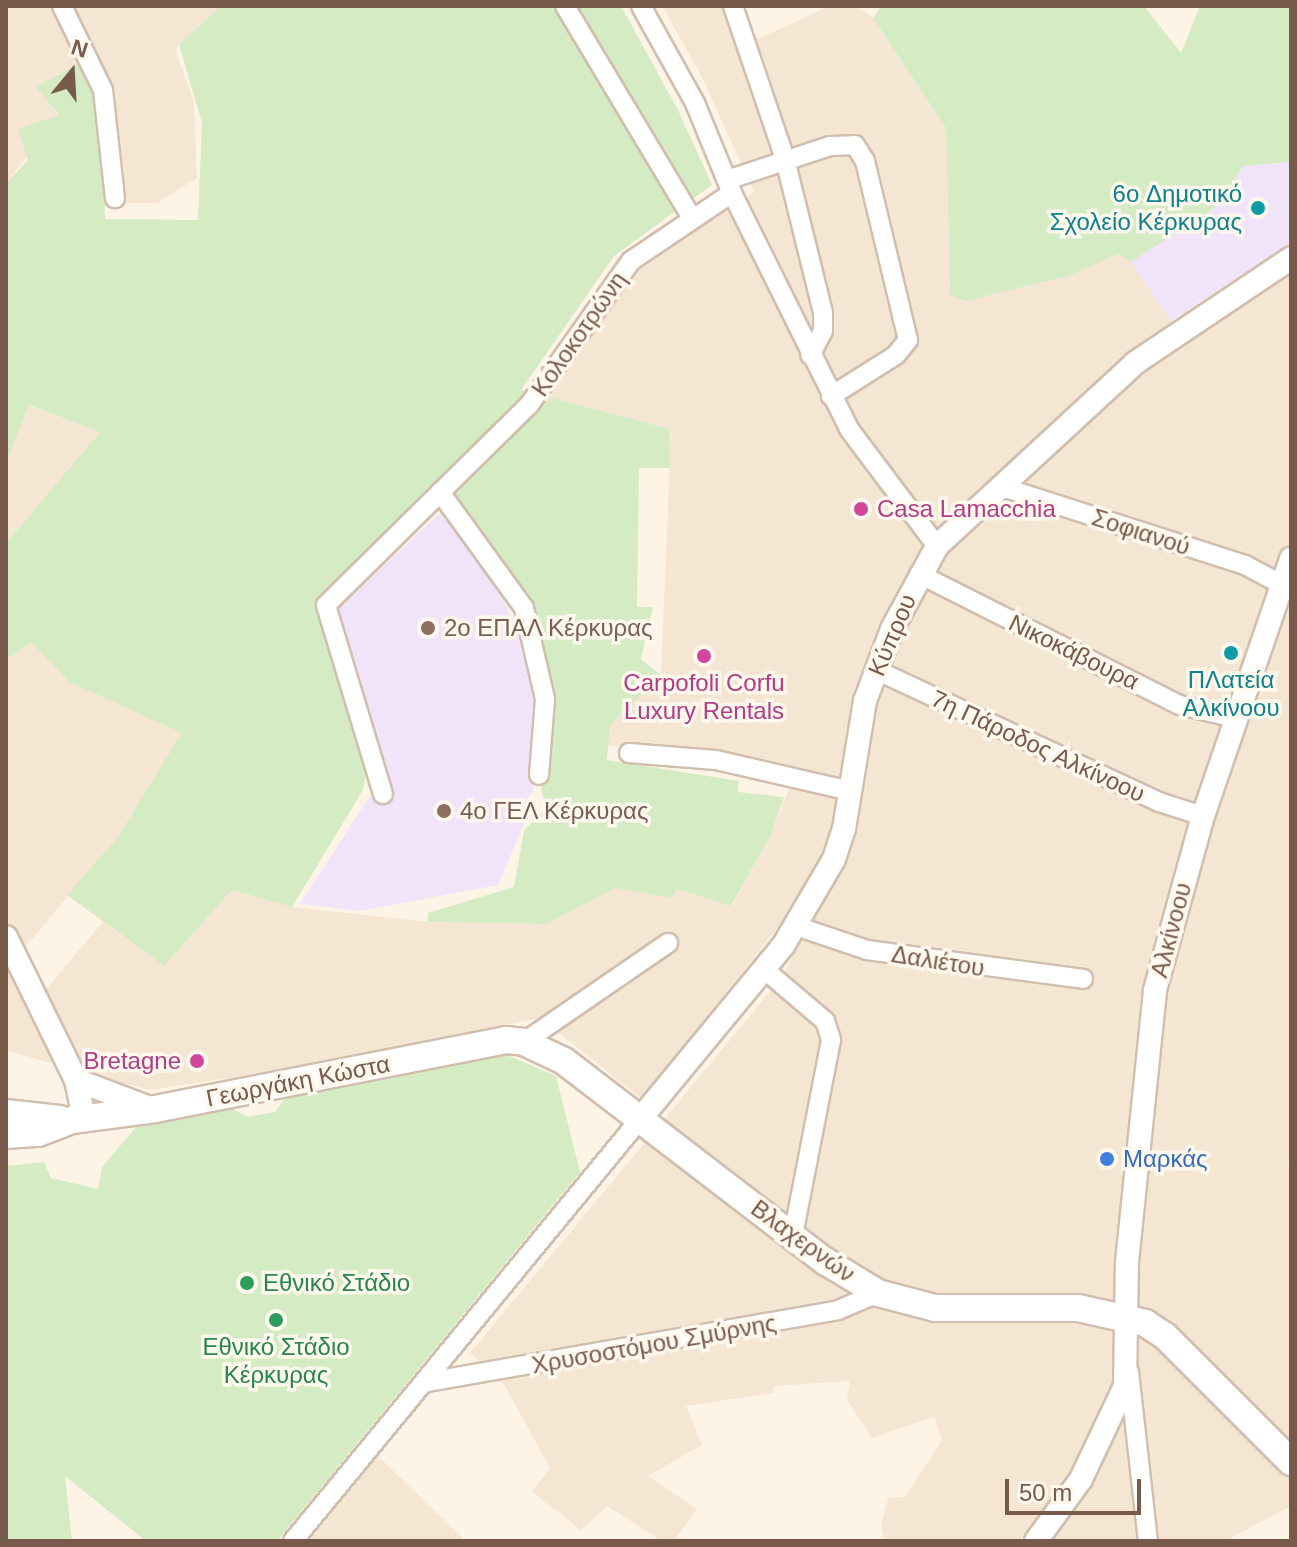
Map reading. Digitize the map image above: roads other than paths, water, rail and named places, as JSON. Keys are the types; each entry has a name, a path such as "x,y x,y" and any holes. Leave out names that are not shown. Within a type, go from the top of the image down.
{"main road":[{"name":"Γεωργάκη Κώστα","path":"6,1135 38,1133 78,1120 155,1109 506,1040 524,1042"},
{"name":"Βλαχερνών","path":"524,1042 557,1056 793,1236 878,1293 935,1308 1078,1308 1128,1316 1165,1336 1291,1462"},
{"name":"Γεωργάκη Κώστα","path":"6,1113 78,1120"},
{"path":"6,1149 38,1133"}],"street":[{"path":"62,6 93,61 103,90 115,198"},
{"path":"565,6 692,218"},
{"path":"641,6 695,103 729,187 831,396 863,452 937,546"},
{"path":"733,6 785,159 823,313 823,331 810,355"},
{"name":"Κολοκοτρώνη","path":"383,794 326,605 529,405 631,261 692,218 729,187 785,159 830,146 852,145 860,151 908,334 907,345 896,355 831,396"},
{"name":"Κύπρου","path":"641,1118 765,970 796,926 838,850 860,723 876,670 919,574 937,546 1135,363 1291,258"},
{"name":"Σοφιανού","path":"999,486 1245,565 1280,584"},
{"path":"440,492 524,608 545,699 539,775"},
{"name":"Αλκίνοου","path":"1129,1372 1133,1179 1153,999 1203,816 1291,559"},
{"name":"Νικοκάβουρα","path":"919,574 1180,705 1235,718"},
{"name":"7η Πάροδος Αλκίνοου","path":"876,670 1159,802 1203,816"},
{"path":"629,753 716,760 850,791"},
{"name":"Δαλιέτου","path":"796,926 867,950 1083,979"},
{"path":"6,937 76,1080 78,1120"},
{"path":"524,1042 668,943"},
{"path":"765,970 818,1014 831,1040 793,1236"},
{"path":"76,1080 155,1109"},
{"path":"293,1541 427,1382 641,1118"},
{"name":"Χρυσοστόμου Σμύρνης","path":"427,1382 838,1310 878,1293"},
{"path":"1036,1541 1098,1450 1129,1372"},
{"path":"1129,1372 1148,1541"}],"place":[{"name":"6o Δημοτικό Σχολείο Κέρκυρας","path":"1258,208"},
{"name":"Casa Lamacchia","path":"861,509"},
{"name":"2ο ΕΠΑΛ Κέρκυρας","path":"428,628"},
{"name":"ΠΛατεία Αλκίνοου","path":"1231,653"},
{"name":"Carpofoli Corfu Luxury Rentals","path":"704,656"},
{"name":"4ο ΓΕΛ Κέρκυρας","path":"444,811"},
{"name":"Bretagne","path":"197,1061"},
{"name":"Μαρκάς","path":"1107,1159"},
{"name":"Εθνικό Στάδιο","path":"247,1283"},
{"name":"Εθνικό Στάδιο Κέρκυρας","path":"276,1320"}]}
